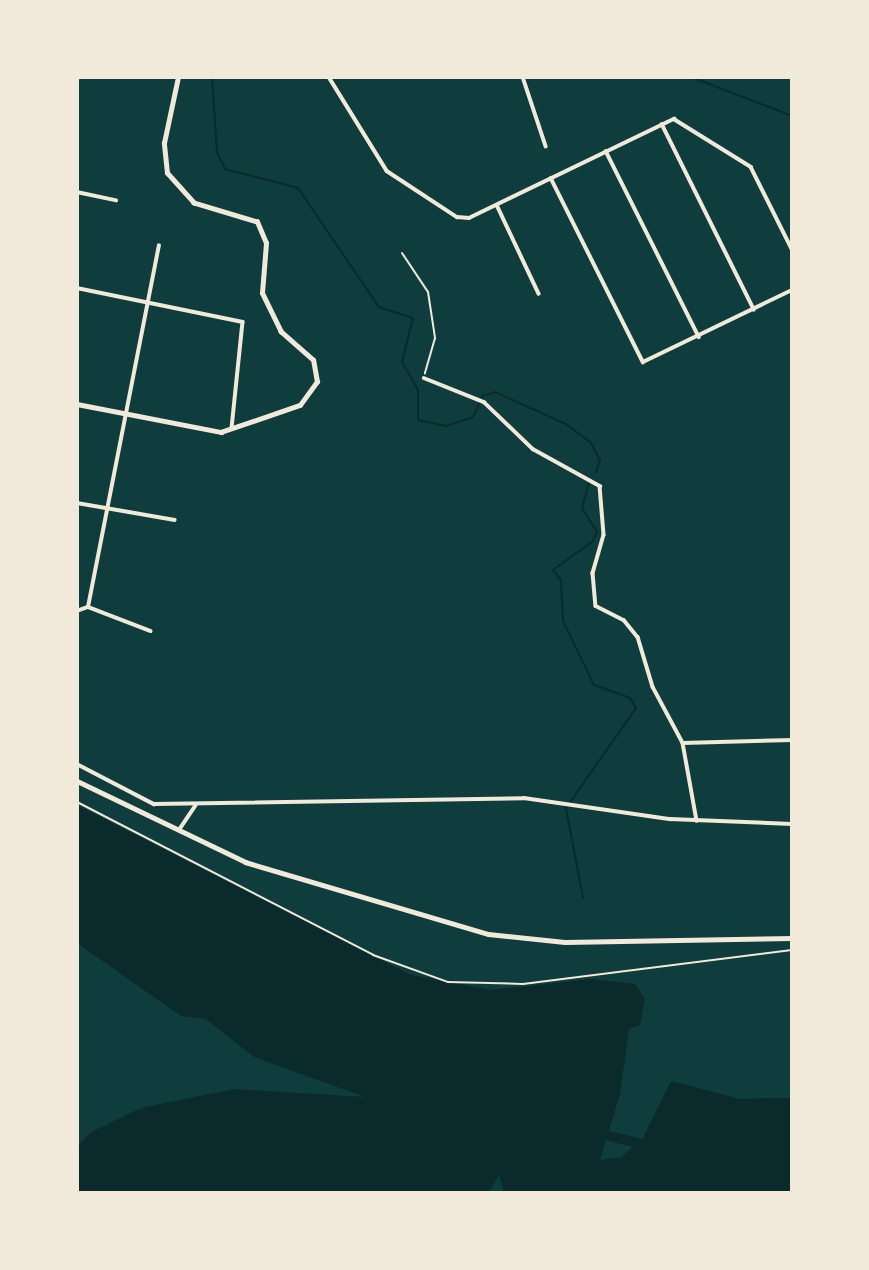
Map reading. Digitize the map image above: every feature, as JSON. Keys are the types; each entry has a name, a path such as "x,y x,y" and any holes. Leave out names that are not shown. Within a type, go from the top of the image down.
{"main road":[{"path":"77,781 178,831 290,878 503,937 792,938"}],"street":[{"path":"77,404 125,414 232,429 307,401 317,370 281,332 262,293 266,243 257,222 194,203 166,173 164,143 178,77"},
{"path":"329,77 396,180 462,218 497,205 674,119 751,167 792,249"},
{"path":"523,77 546,146"},
{"path":"662,124 754,309"},
{"path":"607,151 699,337"},
{"path":"551,178 643,362 792,290"},
{"path":"77,192 116,200"},
{"path":"497,205 539,294"},
{"path":"89,607 159,246"},
{"path":"77,288 243,322 232,429"},
{"path":"424,378 481,401 533,449 600,486 604,535 593,573 596,606 632,627 683,743 697,821"},
{"path":"77,503 175,520"},
{"path":"77,611 89,607 151,631"},
{"path":"683,743 792,740"},
{"path":"77,764 145,802 195,806 565,800 697,821 792,824"},
{"path":"178,831 195,806"}],"path":[{"path":"402,253 431,308 435,338 424,378"},
{"path":"77,802 391,964 448,982 523,984 792,950"}],"water":[{"path":"77,805 411,975 491,990 591,979 635,984 645,999 640,1025 629,1029 620,1094 600,1160 621,1157 643,1138 671,1081 740,1099 792,1098 792,1193 504,1193 499,1175 489,1193 77,1193 77,1147 91,1132 141,1108 234,1089 365,1097 254,1057 206,1019 181,1016 77,943"}],"waterway":[{"path":"212,77 217,152 225,169 298,188 379,307 413,318 402,362 418,390 418,420 446,426 473,417 483,396 495,392 566,424 591,443 600,461 596,472"},
{"path":"691,77 792,116"},
{"path":"583,898 566,808 636,708 630,698 594,685 563,621 561,580 553,570 593,541 597,532 582,508 589,482"},
{"path":"594,1132 650,1146"}]}
